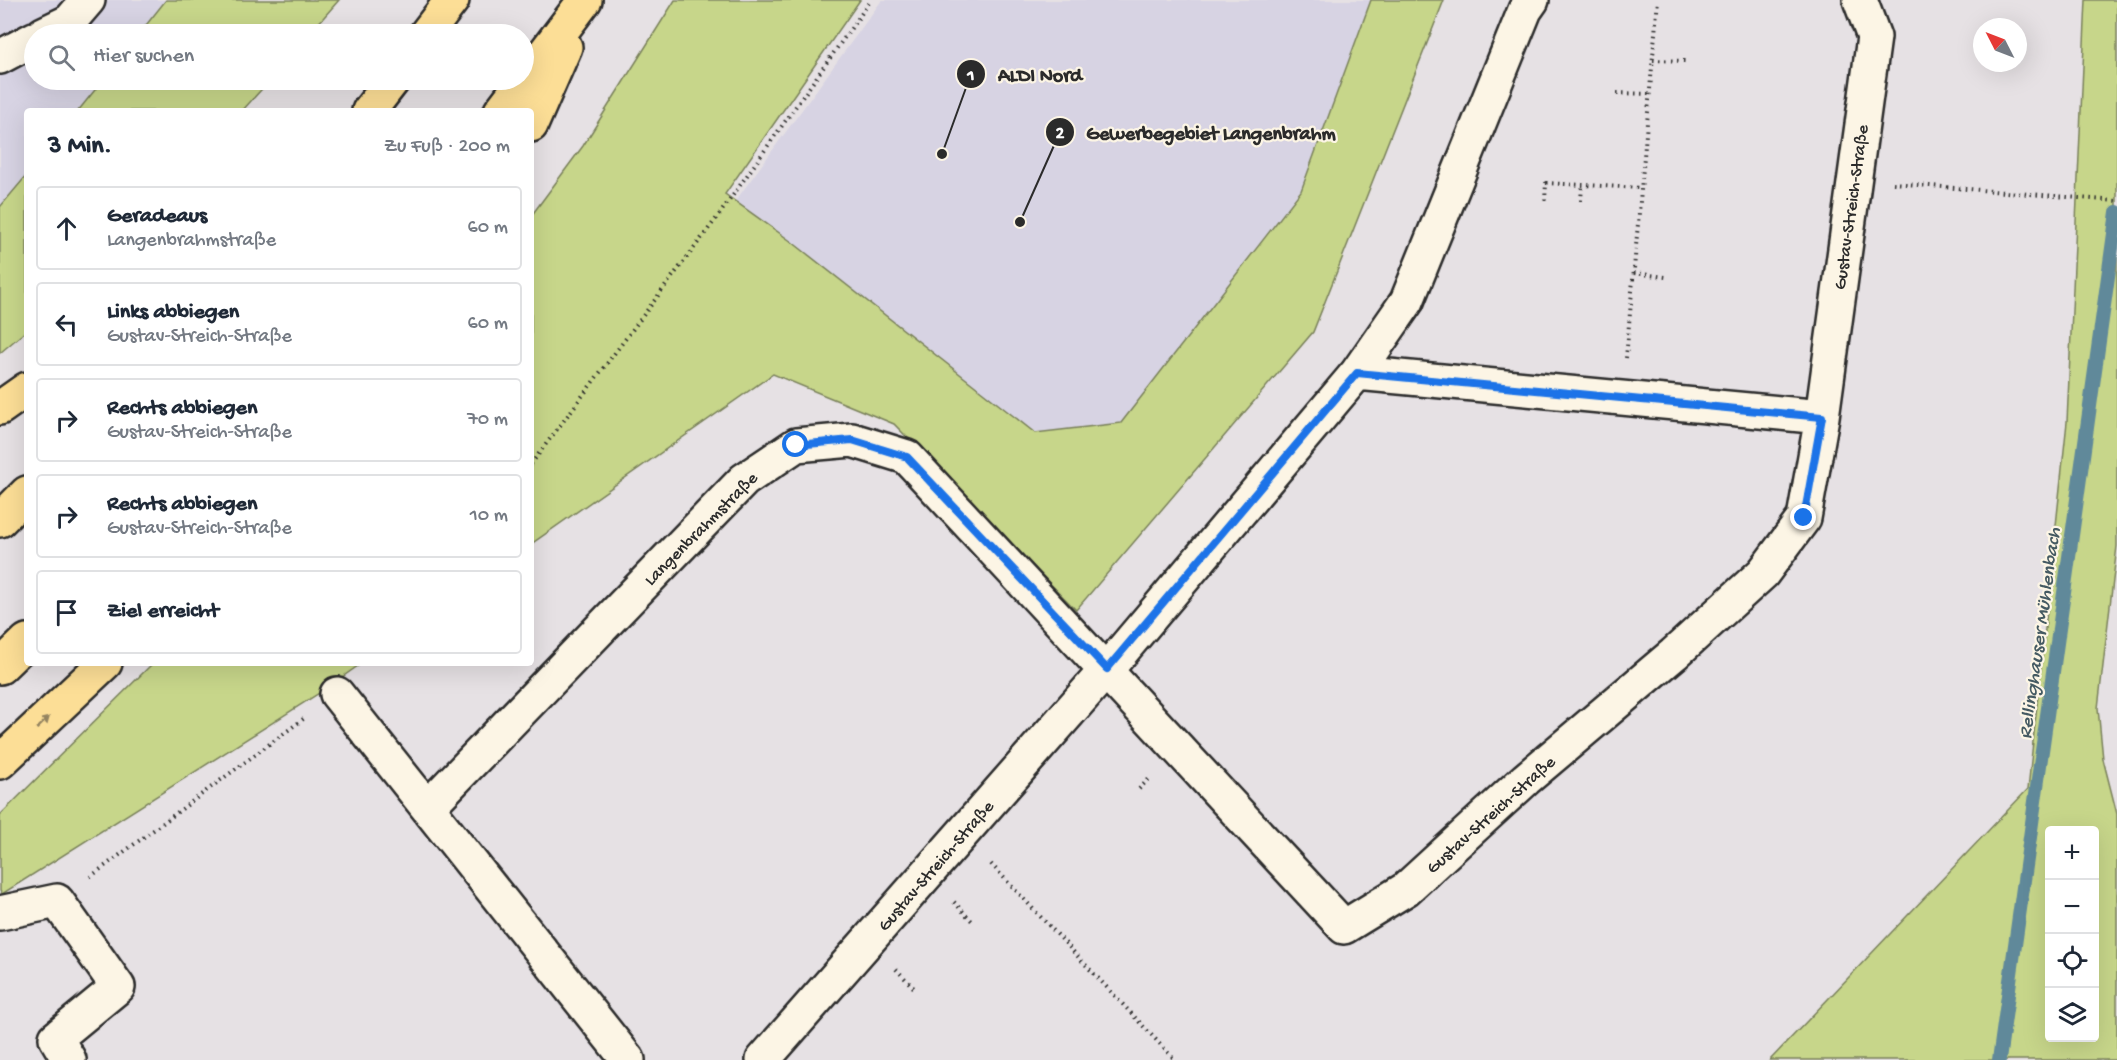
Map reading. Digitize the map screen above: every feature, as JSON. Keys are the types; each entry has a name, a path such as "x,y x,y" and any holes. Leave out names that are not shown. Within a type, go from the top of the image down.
{"highway":[{"path":"434,24 452,0"},
{"path":"534,67 585,0"},
{"path":"534,118 585,0"},
{"path":"371,108 385,90"},
{"path":"503,108 517,90"},
{"path":"0,408 24,391"},
{"path":"0,520 24,496"},
{"path":"0,667 24,644"},
{"path":"0,762 102,666"}],"street":[{"path":"64,24 70,21 87,0"},
{"name":"Gustav-Streich-Straße","path":"763,1060 1107,669 1357,373 1407,301 1525,10 1532,0"},
{"name":"Gustav-Streich-Straße","path":"1107,669 1344,927 1406,889 1526,779 1674,654 1763,573 1804,518 1822,417 1874,37 1860,0"},
{"path":"0,57 24,44"},
{"path":"1357,373 1822,417"},
{"name":"Langenbrahmstraße","path":"428,807 744,480 796,445 852,440 907,457 1107,669"},
{"path":"337,694 628,1060"},
{"path":"0,913 57,901 118,987 56,1038 69,1060"}],"path":[{"path":"534,460 719,216 871,0"},
{"path":"1623,398 1658,0"},
{"path":"1653,60 1686,61"},
{"path":"1617,93 1650,94"},
{"path":"1853,180 2117,201"},
{"path":"1545,201 1546,183 1641,188"},
{"path":"1581,201 1582,185"},
{"path":"1634,273 1666,277"},
{"path":"57,901 337,694"},
{"path":"963,834 1175,1060"}],"shaded area":[{"path":"0,0 166,0 147,24 24,24 24,90 95,90 80,108 24,108 24,179 0,207"},
{"path":"882,0 1371,0 1301,191 1121,424 1035,433 792,242 734,203"}],"green space":[{"path":"166,0 339,0 318,24 147,24"},
{"path":"675,0 860,0 725,194 792,242 1035,433 1121,423 1301,191 1371,0 1444,0 1313,332 1076,610 894,424 773,374 534,542 534,212 583,146"},
{"path":"2086,0 2117,0 2117,546 2098,708 2103,759 2117,814 2117,1060 1770,1060 2028,789 2067,422"},
{"path":"95,90 261,90 245,108 80,108"},
{"path":"24,179 24,333 0,353 0,207"},
{"path":"150,666 358,666 321,692 2,894 0,891 0,815"}],"waterway":[{"name":"Rellinghauser Mühlenbach","path":"1999,1060 2117,212"}],"place":[{"name":"ALDI Nord","path":"942,154"},
{"name":"Gewerbegebiet Langenbrahm","path":"1020,222"}],"route":[{"path":"796,445 852,440 907,457 1107,669 1357,373 1822,417 1804,518"}]}
